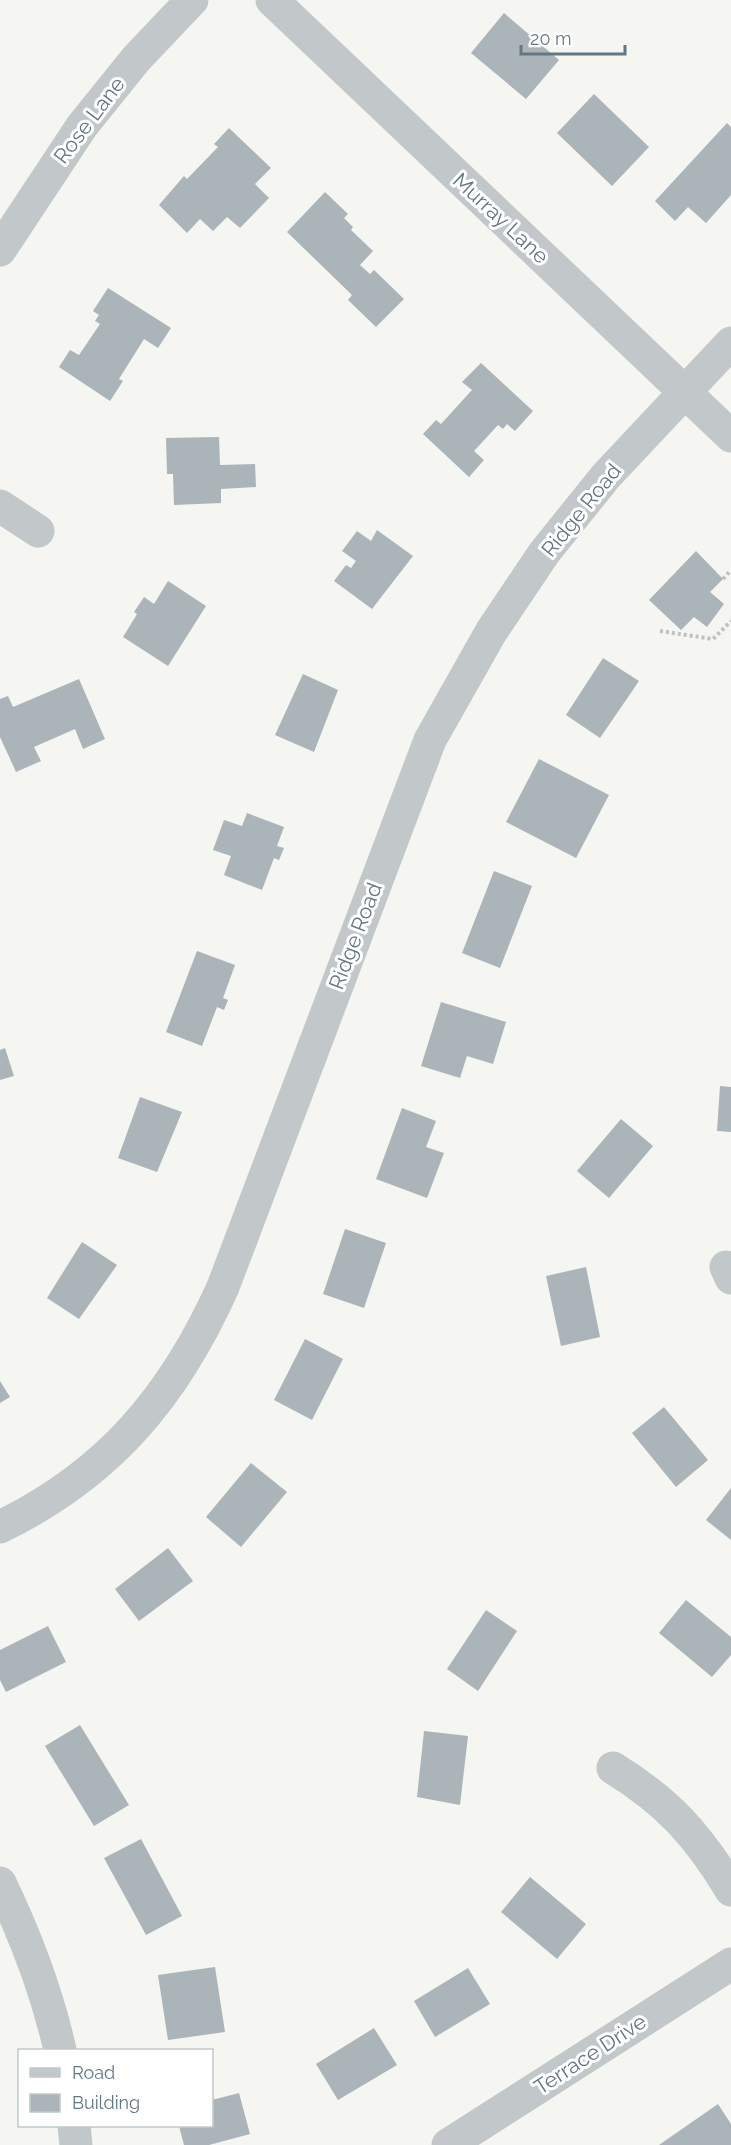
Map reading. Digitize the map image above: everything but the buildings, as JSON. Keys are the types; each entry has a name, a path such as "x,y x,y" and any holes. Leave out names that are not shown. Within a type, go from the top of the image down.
{"street":[{"name":"Rose Lane","path":"0,250 82,126 136,59 192,0"},
{"name":"Murray Lane","path":"272,0 731,436"},
{"name":"Ridge Road","path":"0,1527 24,1515 80,1479 127,1437 167,1390 201,1335 223,1287 430,740 491,632 544,553 606,476 731,343"},
{"path":"0,506 38,531"},
{"path":"613,1768 638,1784 674,1813 706,1850 731,1890"},
{"path":"0,1883 26,1937 52,2017 60,2049"},
{"name":"Terrace Drive","path":"448,2145 731,1964"},
{"path":"74,2127 76,2145"}],"path":[{"path":"723,579 731,570"},
{"path":"660,631 713,639 731,621"}]}
